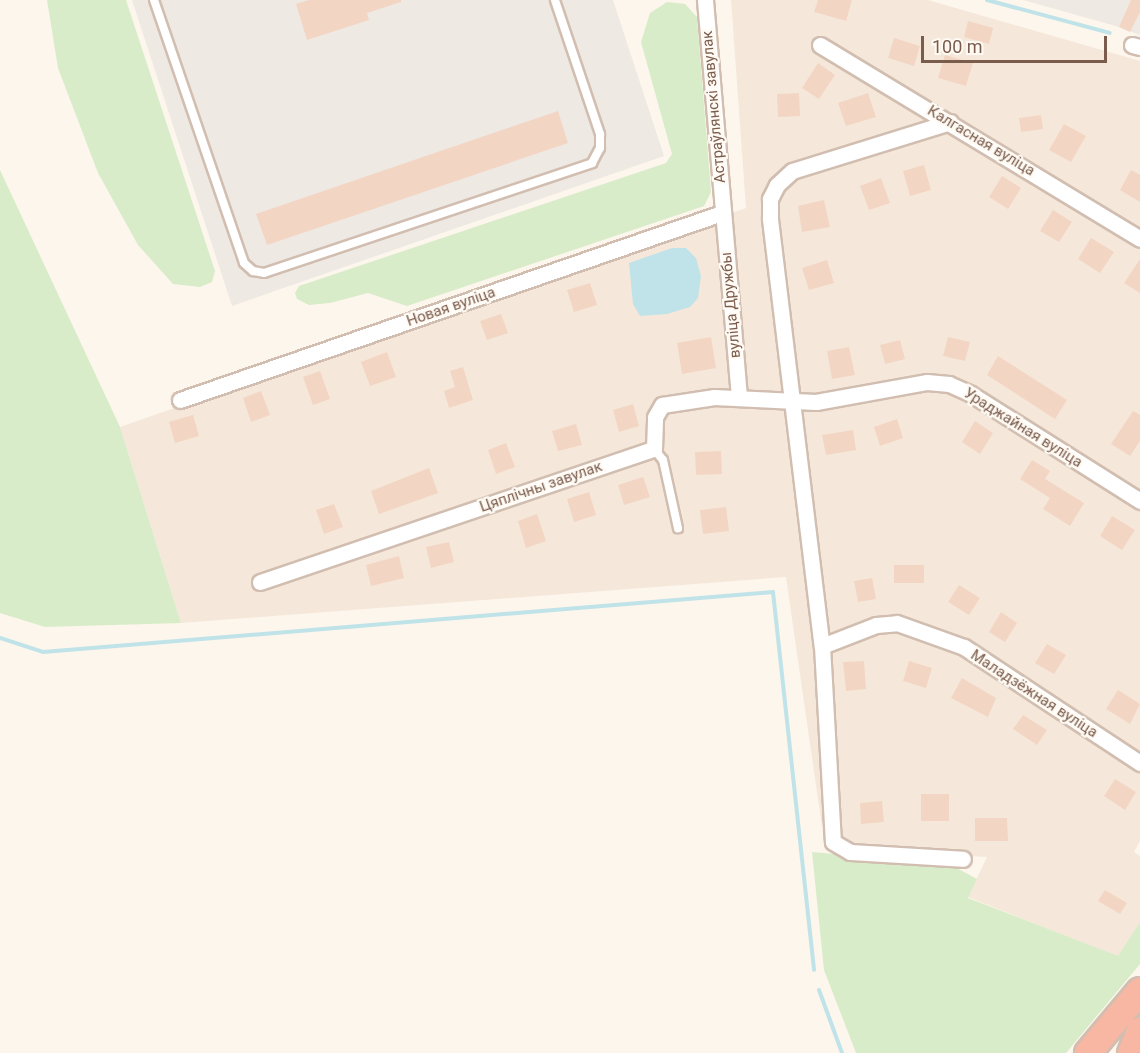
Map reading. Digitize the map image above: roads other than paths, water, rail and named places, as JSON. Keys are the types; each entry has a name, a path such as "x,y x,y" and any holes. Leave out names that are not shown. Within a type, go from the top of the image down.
{"highway":[{"path":"1088,1053 1140,991"},
{"path":"1111,1053 1140,1005"},
{"path":"1131,1053 1140,1031"}],"street":[{"name":"Астраўлянскі завулак","path":"705,0 722,213"},
{"name":"Калгасная вуліца","path":"820,45 1140,239"},
{"path":"950,122 792,171 777,185 770,199 770,219 822,646 833,842 850,852 963,859"},
{"name":"вуліца Дружбы","path":"722,213 739,397"},
{"name":"Новая вуліца","path":"180,400 722,213"},
{"name":"Ураджайная вуліца","path":"792,400 816,402 927,382 950,384 970,394 1140,501"},
{"path":"654,449 655,417 662,405 669,402 739,397 792,400"},
{"name":"Цяплічны завулак","path":"260,582 654,449"},
{"name":"Маладзёжная вуліца","path":"822,646 876,625 897,624 964,647 1140,763"}],"lane":[{"path":"154,0 244,263 253,271 264,273 592,163 600,148 600,134 555,0"},
{"path":"654,449 663,460 678,528"}],"water":[{"path":"672,248 686,248 696,258 701,276 698,298 690,307 667,314 640,316 633,304 629,263"}],"waterway":[{"path":"987,0 1110,33"},
{"path":"0,638 43,652 773,592 814,970"},
{"path":"819,990 842,1053"}]}
